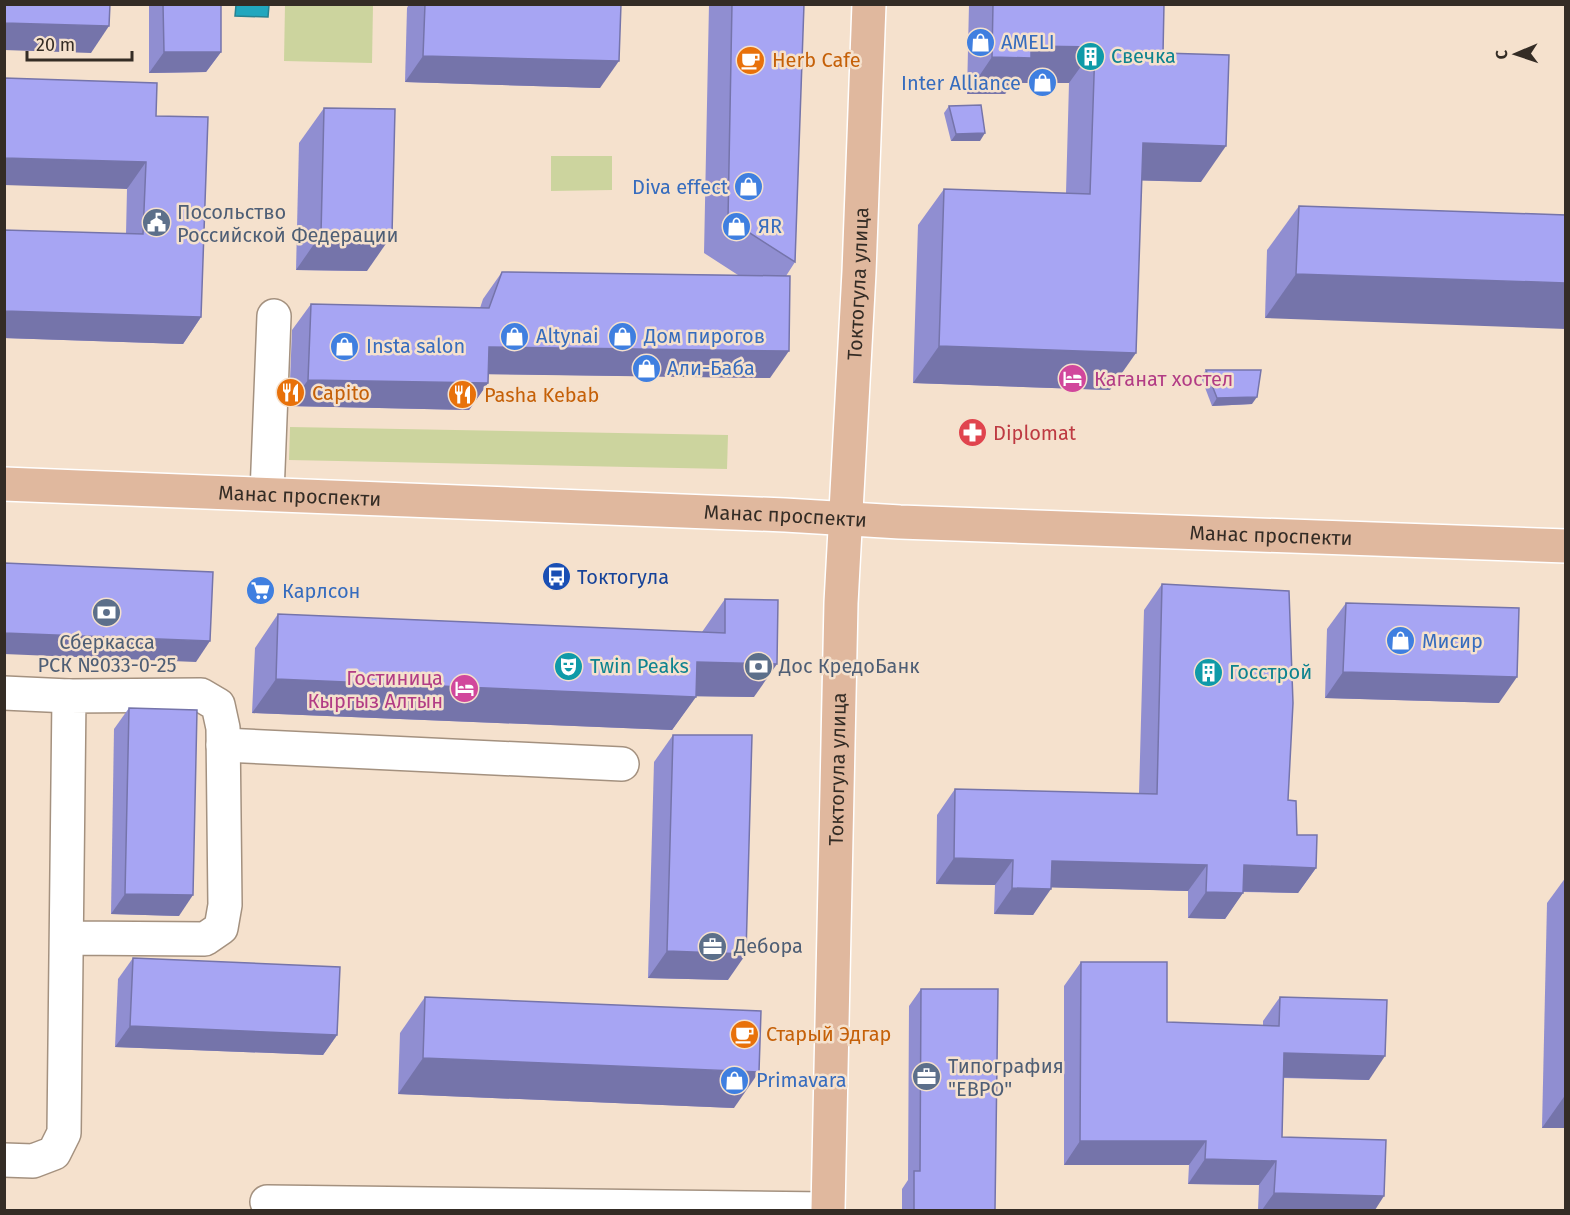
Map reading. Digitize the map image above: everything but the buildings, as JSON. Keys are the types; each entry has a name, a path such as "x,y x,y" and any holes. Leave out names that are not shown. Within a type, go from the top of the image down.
{"main road":[{"name":"Токтогула улица","path":"828,1210 844,519 859,272 869,4"},
{"name":"Манас проспекти","path":"4,484 1566,546"}],"street":[{"path":"267,494 274,316"},
{"path":"4,693 69,696 201,695 218,705 223,728 225,905 221,928 205,939 67,938"},
{"path":"4,1160 33,1161 54,1153 64,1133 69,696"},
{"path":"223,745 622,764"},
{"path":"267,1202 828,1210"}],"green space":[{"path":"285,5 373,5 372,63 284,61"},
{"path":"551,156 612,156 612,190 551,191"},
{"path":"290,427 728,435 727,469 289,460"}],"water":[{"path":"236,5 269,5 268,17 235,16"}],"place":[{"name":"AMELI","path":"980,42"},
{"name":"Свечка","path":"1090,56"},
{"name":"Herb Cafe","path":"751,60"},
{"name":"Inter Alliance","path":"1042,83"},
{"name":"Diva effect","path":"749,187"},
{"name":"Посольство Российской Федерации","path":"156,223"},
{"name":"ЯR","path":"737,226"},
{"name":"Altynai","path":"515,336"},
{"name":"Дом пирогов","path":"623,336"},
{"name":"Insta salon","path":"345,346"},
{"name":"Али-Баба","path":"646,368"},
{"name":"Каганат хостел","path":"1073,379"},
{"name":"Capito","path":"291,393"},
{"name":"Pasha Kebab","path":"463,395"},
{"name":"Diplomat","path":"972,433"},
{"name":"Токтогула","path":"556,577"},
{"name":"Карлсон","path":"261,591"},
{"name":"Сберкасса РСК №033-0-25","path":"107,612"},
{"name":"Мисир","path":"1401,641"},
{"name":"Twin Peaks","path":"569,666"},
{"name":"Дос КредоБанк","path":"758,666"},
{"name":"Госстрой","path":"1208,672"},
{"name":"Гостиница Кыргыз Алтын","path":"464,689"},
{"name":"Дебора","path":"713,946"},
{"name":"Старый Эдгар","path":"745,1034"},
{"name":"Типография \"ЕВРО\"","path":"927,1077"},
{"name":"Primavara","path":"735,1080"}]}
